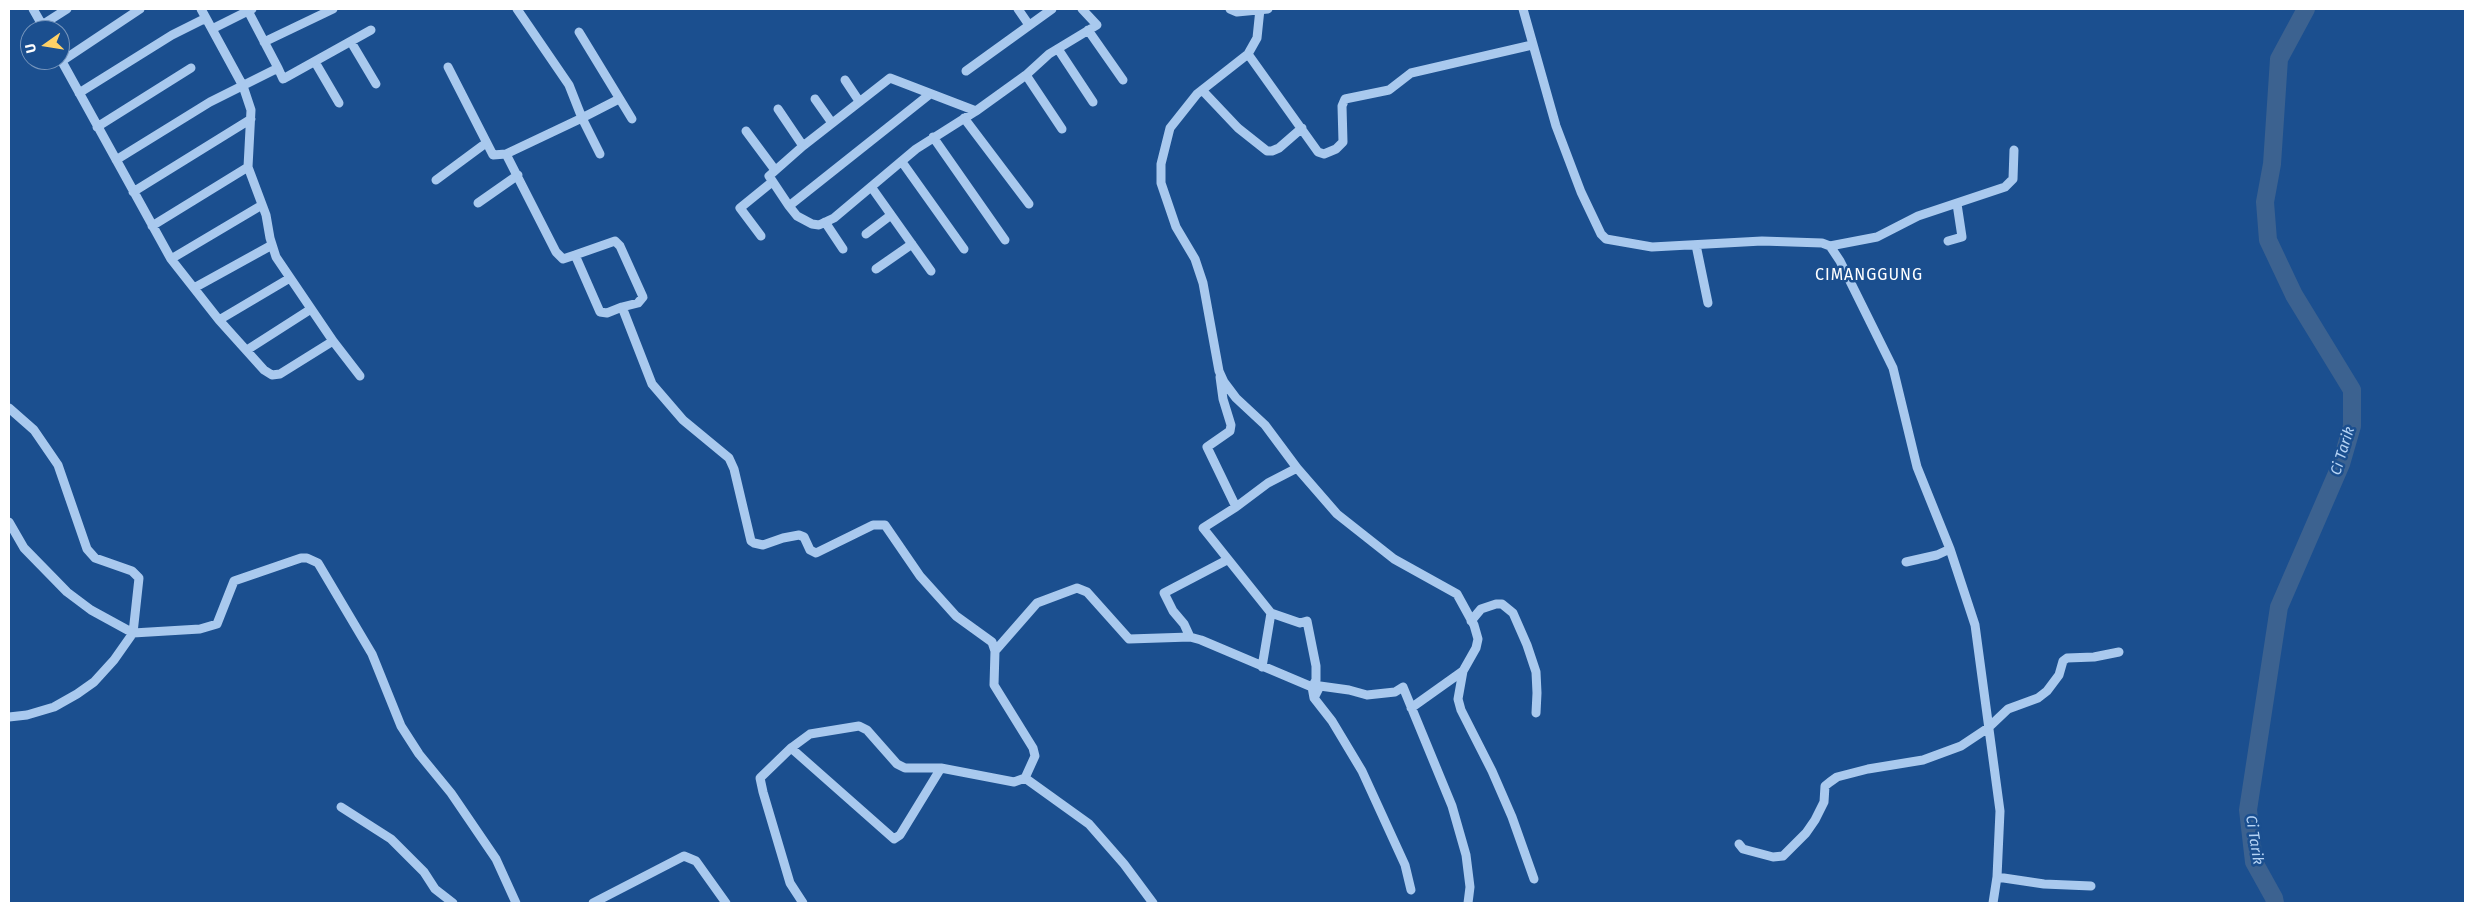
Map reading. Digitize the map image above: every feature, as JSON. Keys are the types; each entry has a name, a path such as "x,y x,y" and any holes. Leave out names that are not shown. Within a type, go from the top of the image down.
{"street":[{"path":"33,9 40,20"},
{"path":"53,20 67,9"},
{"path":"70,53 140,9"},
{"path":"201,9 243,86 251,110 248,167 262,205 276,257 333,341 360,376"},
{"path":"212,29 249,9 283,79 371,30"},
{"path":"264,42 333,9"},
{"path":"517,9 569,85 582,118 600,154"},
{"path":"1018,9 1029,25"},
{"path":"966,71 1052,9"},
{"path":"976,111 890,78 803,146 769,176 789,206 803,221 812,224 825,222 872,188 933,137 976,111 1058,49 1097,25 1082,9"},
{"path":"1230,9 1237,12 1264,9 1257,38 1248,54 1202,90 1185,106 1170,128 1161,164 1161,183 1176,227 1195,260 1203,283 1223,398 1231,425 1230,431 1207,448 1236,507"},
{"path":"1523,9 1556,126 1581,192 1601,234 1611,241 1652,247 1762,241 1822,243 1830,246 1877,237 1918,216 2010,184 2013,179 2014,150"},
{"path":"79,93 172,35 206,18"},
{"path":"1088,30 1123,80"},
{"path":"579,32 632,119"},
{"path":"351,42 376,84"},
{"path":"1248,54 1318,152 1327,154 1343,142 1342,106 1345,100 1389,90 1411,73 1532,45"},
{"path":"1058,49 1093,102"},
{"path":"316,62 339,103"},
{"path":"448,67 493,155 506,154 619,100"},
{"path":"97,126 190,68"},
{"path":"116,160 210,102 278,68"},
{"path":"67,70 171,259 219,320 264,370 276,375 333,341"},
{"path":"1026,75 1062,129"},
{"path":"845,80 859,101"},
{"path":"1202,90 1238,128 1267,151 1279,148 1302,128"},
{"path":"789,206 930,94"},
{"path":"815,99 832,123"},
{"path":"778,109 803,146"},
{"path":"964,118 1030,204"},
{"path":"133,192 252,119"},
{"path":"746,131 775,170"},
{"path":"933,137 1005,240"},
{"path":"436,180 486,143"},
{"path":"506,154 556,252 563,259 615,241 620,246 643,297 638,303 607,313 600,312 575,255"},
{"path":"902,162 964,249"},
{"path":"152,226 248,167"},
{"path":"478,204 518,175"},
{"path":"760,236 740,208 772,182"},
{"path":"872,188 931,271"},
{"path":"1948,241 1962,237 1957,204"},
{"path":"171,259 262,205"},
{"path":"866,234 892,215"},
{"path":"825,222 842,249"},
{"path":"194,288 272,244"},
{"path":"876,270 912,244"},
{"path":"1696,245 1708,303"},
{"path":"1830,246 1893,368 1917,467 1950,549 1975,625 2000,812 1997,877 1993,903"},
{"path":"219,320 290,278"},
{"path":"622,308 652,384 683,420 729,458 734,469 751,540 754,544 763,545 799,535 804,537 810,550 816,553 873,525 885,525 920,576 956,616 992,642 995,651 994,685 1033,748 1034,756 1025,778 1014,782 941,768 909,768 899,766 866,730 859,726 810,734 791,748 760,781 790,883 802,903"},
{"path":"246,350 311,309"},
{"path":"1219,371 1236,398 1265,425 1297,468 1337,514 1394,559 1457,594 1478,639 1476,648 1463,671 1458,700 1461,710 1506,801 1534,879"},
{"path":"9,408 34,430 58,465 87,548 95,558 132,571 139,578 134,633 114,660 94,682 54,707 27,715 9,716"},
{"path":"1297,468 1268,483 1236,507 1203,528 1271,613 1300,623 1308,621 1316,666 1316,680 1312,687 1314,698 1332,721 1362,770 1405,865 1411,890"},
{"path":"9,522 24,548 66,592 91,610 134,633 200,629 217,624 234,581 300,558 307,558 318,563 372,654 400,726 419,754 452,793 496,859 516,903"},
{"path":"1906,562 1937,555 1950,549"},
{"path":"1190,637 1164,593 1227,560"},
{"path":"995,651 1037,603 1072,588 1087,592 1129,639 1190,637 1312,687"},
{"path":"1471,621 1481,609 1496,604 1502,604 1512,613 1536,672 1538,693 1536,713"},
{"path":"1262,667 1271,613"},
{"path":"1739,844 1743,849 1779,858 1783,856 1806,833 1824,802 1826,786 1838,777 1868,769 1923,760 1960,746 1988,728 2008,709 2038,698 2047,691 2059,675 2063,661 2067,658 2094,657 2119,652"},
{"path":"1411,708 1463,671"},
{"path":"1314,698 1320,686 1350,690 1367,695 1395,692 1403,687 1452,806 1466,855 1470,887 1468,903"},
{"path":"791,748 893,839 900,835 941,768"},
{"path":"1025,778 1089,824 1124,864 1152,903"},
{"path":"341,807 391,839 424,872 439,893 453,903"},
{"path":"593,903 658,868 688,856 696,861 726,903"},
{"path":"1997,877 2044,884 2092,886"}],"waterway":[{"name":"Ci Tarik","path":"2275,903 2254,862 2248,810 2279,607 2341,464 2352,426 2352,390 2294,295 2268,240 2265,202 2272,164 2279,59 2306,9"}],"district":[{"name":"CIMANGGUNG","path":"1869,276"}]}
